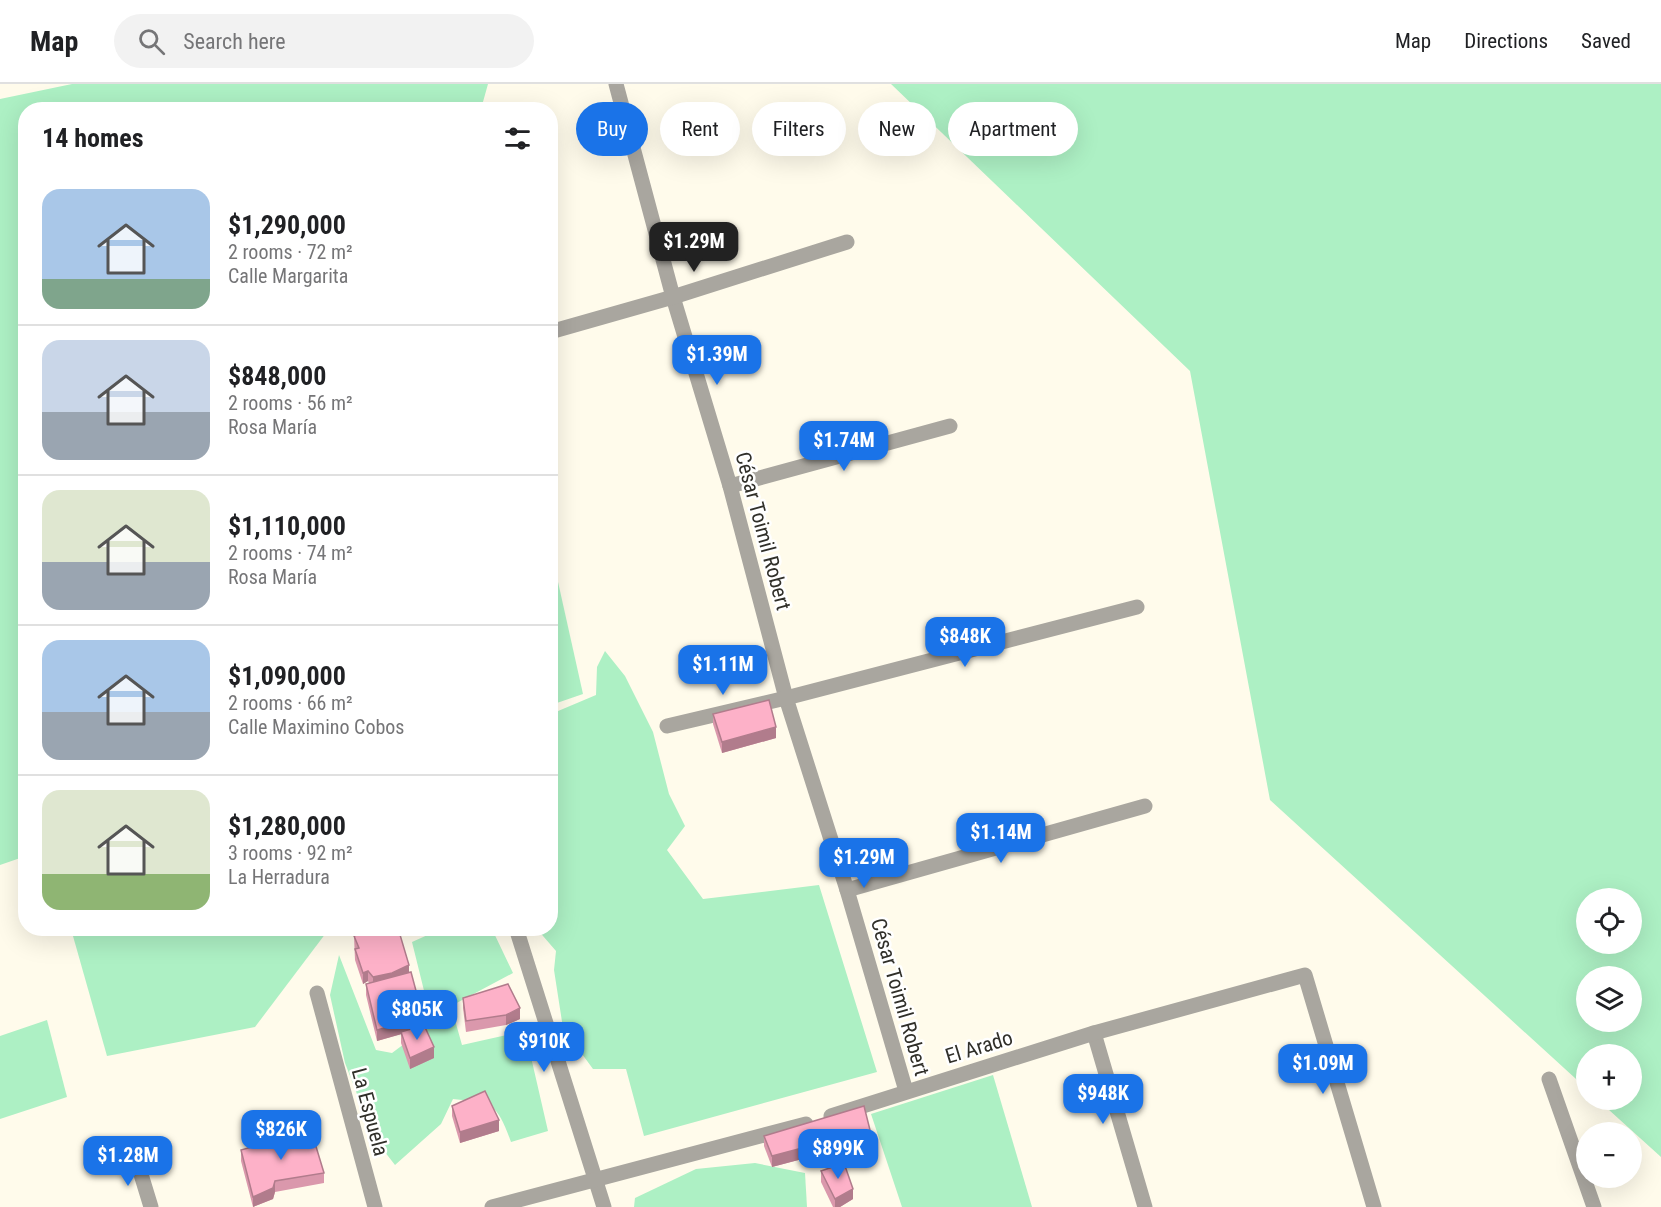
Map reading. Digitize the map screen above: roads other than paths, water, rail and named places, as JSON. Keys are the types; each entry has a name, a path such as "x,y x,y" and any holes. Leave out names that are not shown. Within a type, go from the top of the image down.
{"street":[{"name":"César Toimil Robert","path":"616,84 673,297 730,486 786,698 847,890 906,1091"},
{"path":"558,330 673,297 847,242"},
{"path":"730,486 951,426"},
{"path":"667,726 786,698 1137,607"},
{"path":"847,890 1145,806"},
{"path":"519,936 604,1207"},
{"name":"El Arado","path":"492,1207 813,1122 1094,1033 1305,975 1374,1207"},
{"name":"La Espuela","path":"317,993 375,1207"},
{"path":"1094,1033 1145,1207"},
{"path":"1549,1079 1594,1207"},
{"path":"136,1158 151,1207"}]}
